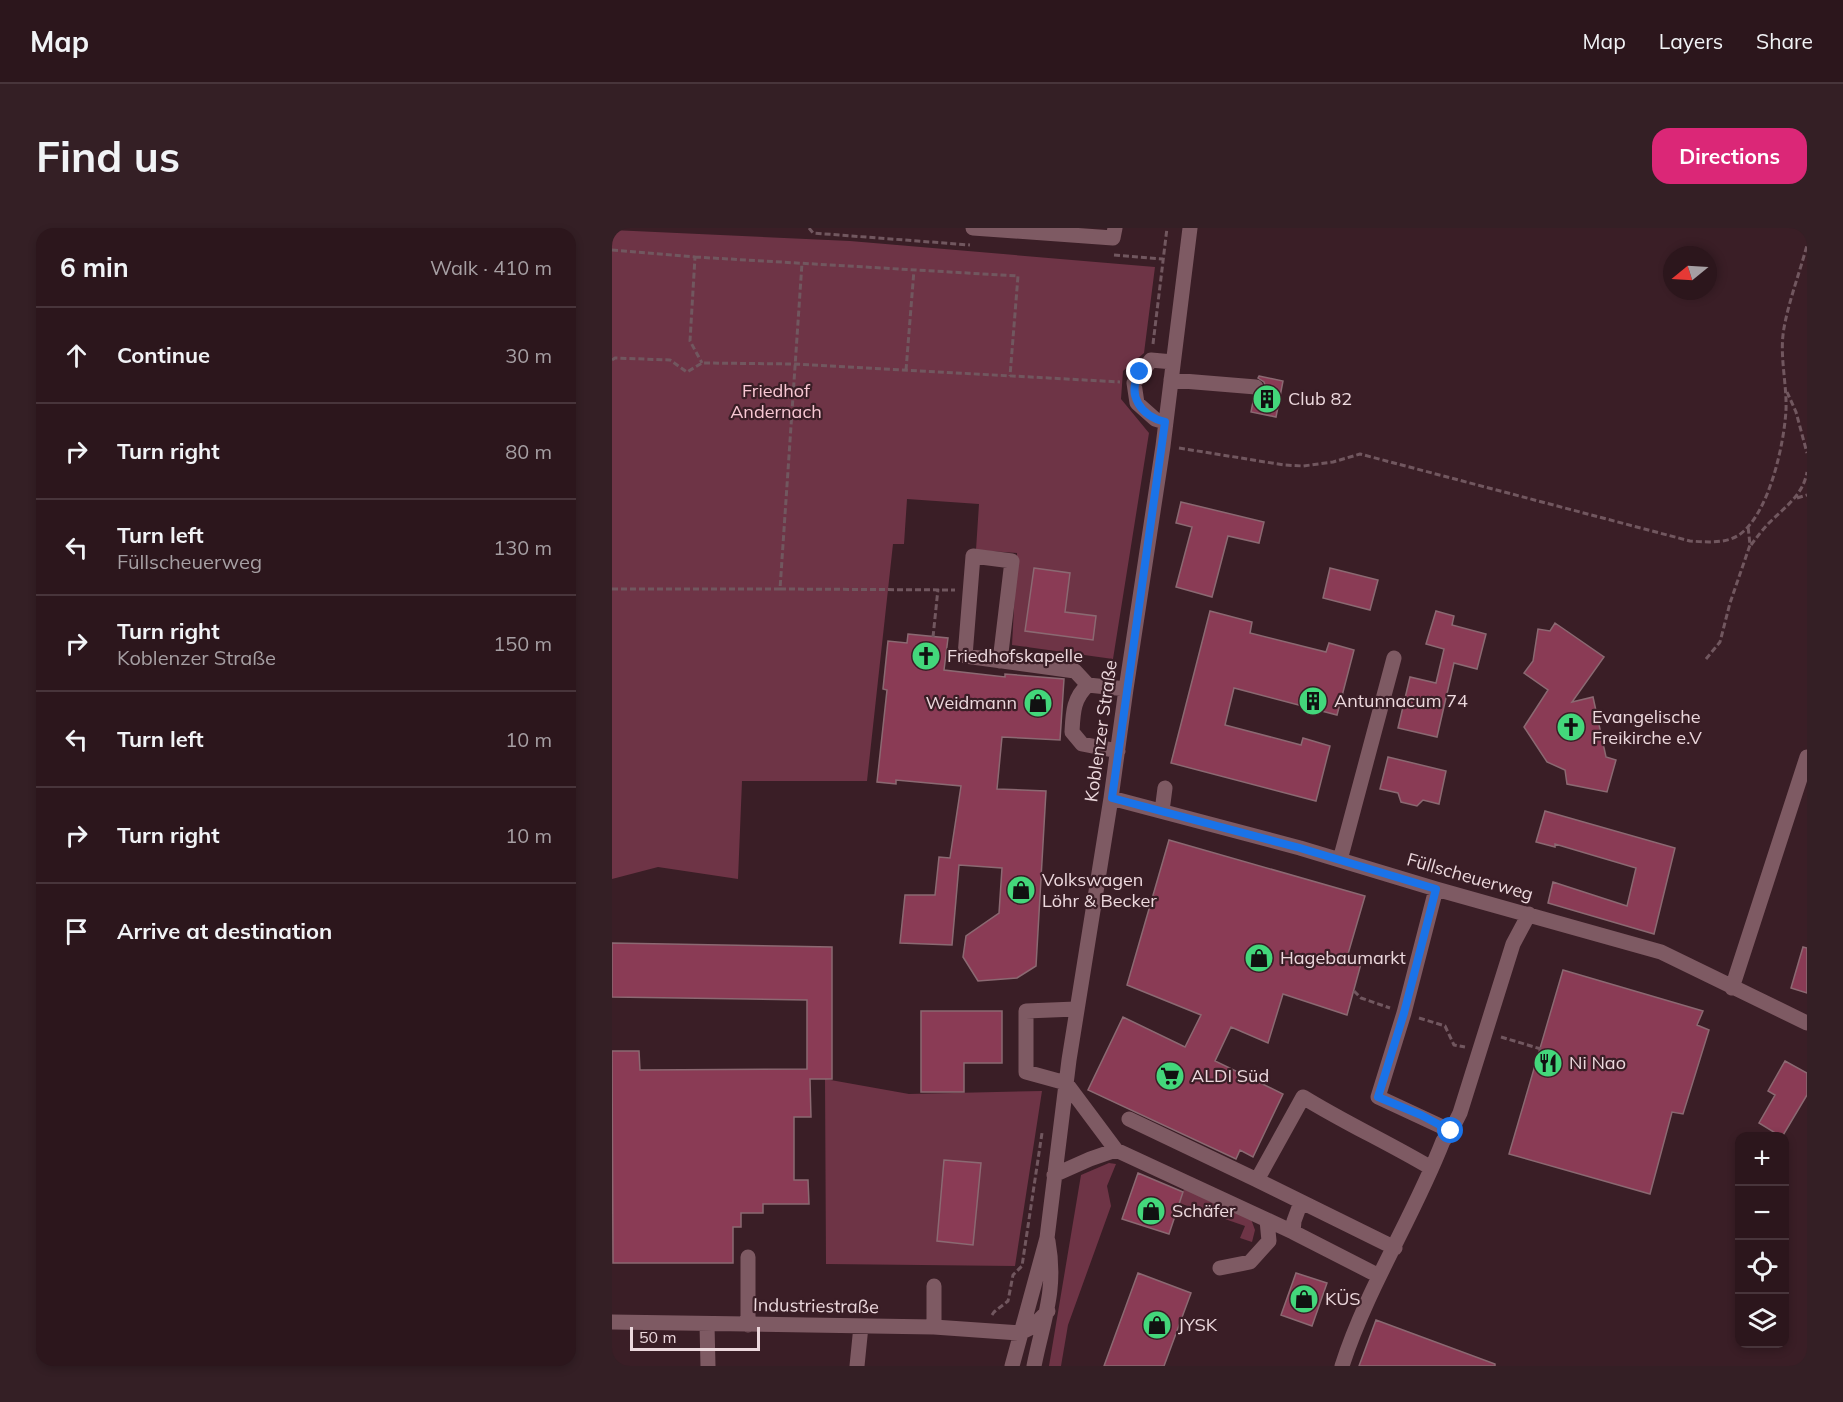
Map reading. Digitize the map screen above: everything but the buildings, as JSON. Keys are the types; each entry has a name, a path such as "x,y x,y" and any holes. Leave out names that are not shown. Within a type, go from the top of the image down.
{"street":[{"path":"973,228 1113,238 1115,228"},
{"name":"Koblenzer Straße","path":"1012,1366 1047,1238 1076,1009 1112,798 1163,446 1190,228"},
{"path":"1165,422 1155,420 1137,403 1134,383 1151,360 1173,362"},
{"path":"1171,380 1256,387"},
{"path":"1000,661 1012,561 973,556 965,656 1000,661 1075,671 1088,686"},
{"path":"1340,860 1394,658"},
{"path":"1118,752 1082,744 1072,732 1073,707 1081,691 1088,686 1126,690"},
{"path":"1732,988 1807,757"},
{"path":"1162,811 1165,788"},
{"name":"Füllscheuerweg","path":"1112,798 1340,860 1661,952 1807,1023"},
{"path":"1436,889 1404,1013 1378,1097 1421,1115 1451,1131"},
{"path":"1342,1366 1379,1276 1395,1248 1443,1141 1460,1113 1513,944 1528,914"},
{"path":"1076,1009 1026,1011 1026,1072 1066,1083 1116,1150 1267,1220 1379,1276"},
{"path":"1257,1180 1303,1097 1342,1121 1388,1143 1431,1168"},
{"path":"1129,1119 1395,1248"},
{"path":"1054,1175 1116,1150"},
{"path":"1293,1233 1294,1221 1301,1202"},
{"path":"1220,1268 1250,1262 1269,1241 1267,1220"},
{"name":"Koblenzer Straße","path":"1034,1366 1048,1311 1051,1269 1047,1238"},
{"path":"748,1257 748,1325"},
{"path":"934,1286 934,1328"},
{"path":"1034,1366 1029,1342 1020,1333 1032,1327 1048,1311"},
{"name":"Industriestraße","path":"612,1322 861,1326 1020,1333"},
{"path":"707,1325 708,1366"},
{"path":"857,1366 861,1326"}],"path":[{"path":"1151,360 1167,228"},
{"path":"1163,446 1303,466 1333,462 1360,454 1690,541 1714,543 1738,536 1763,505 1782,445 1786,410 1782,351 1784,328 1807,245"},
{"path":"612,250 1018,276 1010,376"},
{"path":"695,257 690,342 702,363"},
{"path":"780,589 802,263"},
{"path":"906,370 914,270"},
{"path":"613,357 670,360 687,372 702,363 796,364 1134,383"},
{"path":"1785,390 1796,412 1807,453"},
{"path":"1706,659 1720,642 1730,603 1750,545 1767,525 1797,498 1806,480 1807,472"},
{"path":"1797,498 1807,495"},
{"path":"1748,526 1750,545"},
{"path":"612,589 938,589 970,591"},
{"path":"933,637 938,589"},
{"path":"1445,1026 1454,1045 1466,1047 1483,1038 1541,1049"},
{"path":"992,1330 994,1312 1008,1301 1013,1275 1022,1266 1037,1164"}],"green space":[{"name":"Friedhof Andernach","path":"612,230 850,241 1155,267 1144,353 1123,371 1121,399 1149,433 1113,659 1012,645 1017,553 976,550 979,504 907,499 904,544 893,544 867,781 742,781 738,879 658,867 612,879"},
{"path":"825,1079 909,1094 1042,1091 1015,1266 826,1264"},
{"path":"1109,1163 1116,1164 1107,1186 1111,1206 1068,1325 1061,1366 1049,1366 1081,1175"},
{"path":"1184,1189 1251,1219 1255,1230 1252,1242 1240,1238 1245,1226 1179,1203"}],"place":[{"name":"Club 82","path":"1267,399"},
{"name":"Friedhofskapelle","path":"926,656"},
{"name":"Antunnacum 74","path":"1313,701"},
{"name":"Weidmann","path":"1038,703"},
{"name":"Evangelische Freikirche e.V","path":"1571,727"},
{"name":"Volkswagen Löhr & Becker","path":"1021,890"},
{"name":"Hagebaumarkt","path":"1259,958"},
{"name":"Ni Nao","path":"1548,1063"},
{"name":"ALDI Süd","path":"1170,1076"},
{"name":"Schäfer","path":"1151,1211"},
{"name":"KÜS","path":"1304,1299"},
{"name":"JYSK","path":"1157,1325"}],"route":[{"path":"1140,372 1134,383 1137,403 1155,420 1165,422 1112,798 1300,848 1436,889 1404,1013 1378,1097 1421,1115 1451,1131"}]}
